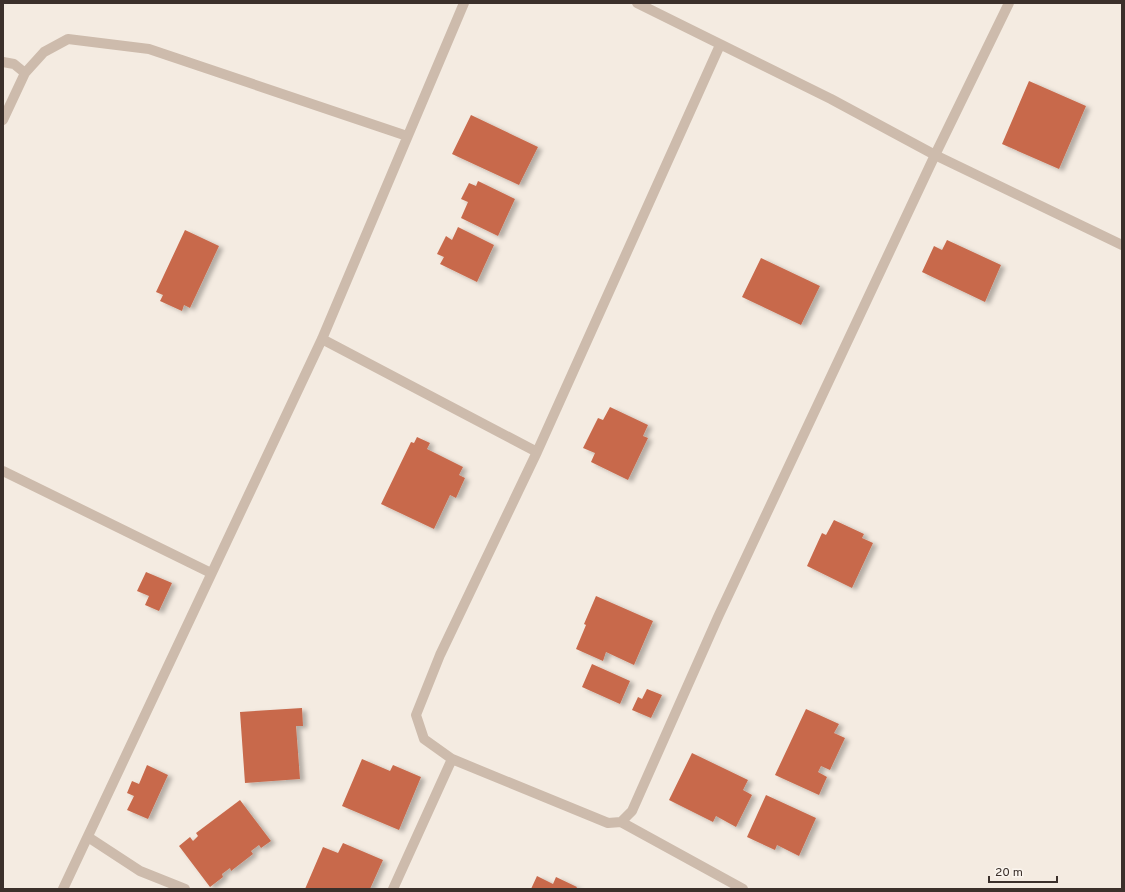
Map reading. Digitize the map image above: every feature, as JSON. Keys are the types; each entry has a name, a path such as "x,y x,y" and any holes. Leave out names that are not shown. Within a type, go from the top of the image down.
{"street":[{"path":"64,889 322,339 464,3"},
{"path":"637,3 831,99 935,155 1122,245"},
{"path":"621,822 632,811 718,617 935,155 1009,3"},
{"path":"3,120 25,73 44,52 68,39 149,49 407,136"},
{"path":"720,45 537,452 440,655 416,715 424,739 452,759 608,823 621,822 743,889"},
{"path":"3,62 14,64 25,73"},
{"path":"322,339 537,452"},
{"path":"3,471 211,573"},
{"path":"393,889 452,759"},
{"path":"88,837 140,870 185,889"}],"building":[{"path":"1029,81 1086,106 1059,169 1002,144"},
{"path":"471,115 538,147 519,185 452,154"},
{"path":"478,181 515,199 498,236 461,218 468,202 461,199 469,183 476,186"},
{"path":"458,227 494,245 477,282 440,264 444,257 437,254 446,236 452,240"},
{"path":"185,230 219,246 190,308 184,305 182,311 160,301 163,295 156,292"},
{"path":"947,240 1001,265 985,302 922,272 934,246 942,250"},
{"path":"761,258 820,286 801,325 742,297"},
{"path":"610,407 648,425 643,436 648,438 628,480 591,462 595,453 583,448 598,418 603,420"},
{"path":"417,437 430,443 427,449 463,467 459,475 465,478 456,498 450,495 434,529 381,504 411,442 414,443"},
{"path":"834,520 864,534 862,538 873,543 852,588 807,566 822,533 826,535"},
{"path":"146,572 172,583 159,611 145,605 149,596 137,591"},
{"path":"596,596 653,621 634,665 606,652 603,661 576,649 586,625 584,624"},
{"path":"592,664 630,681 620,704 582,687"},
{"path":"647,689 662,695 651,718 632,710 638,697 642,699"},
{"path":"302,708 303,726 296,726 300,779 245,783 240,712"},
{"path":"806,709 839,724 834,733 845,738 830,770 821,766 818,772 827,777 819,795 775,775"},
{"path":"692,753 748,780 743,790 752,795 736,827 716,816 713,822 669,800"},
{"path":"362,759 390,771 393,765 421,777 399,830 342,806"},
{"path":"147,765 168,775 148,819 127,810 134,796 127,793 132,781 139,784"},
{"path":"766,795 816,818 799,856 777,845 775,850 747,837"},
{"path":"240,800 271,841 261,848 259,845 251,851 253,854 231,871 230,868 222,874 223,877 210,887 179,846 190,837 193,841 198,836 196,833"},
{"path":"343,843 383,860 370,889 305,889 323,847 338,853"},
{"path":"537,876 553,884 556,877 577,887 576,889 531,889"}]}
